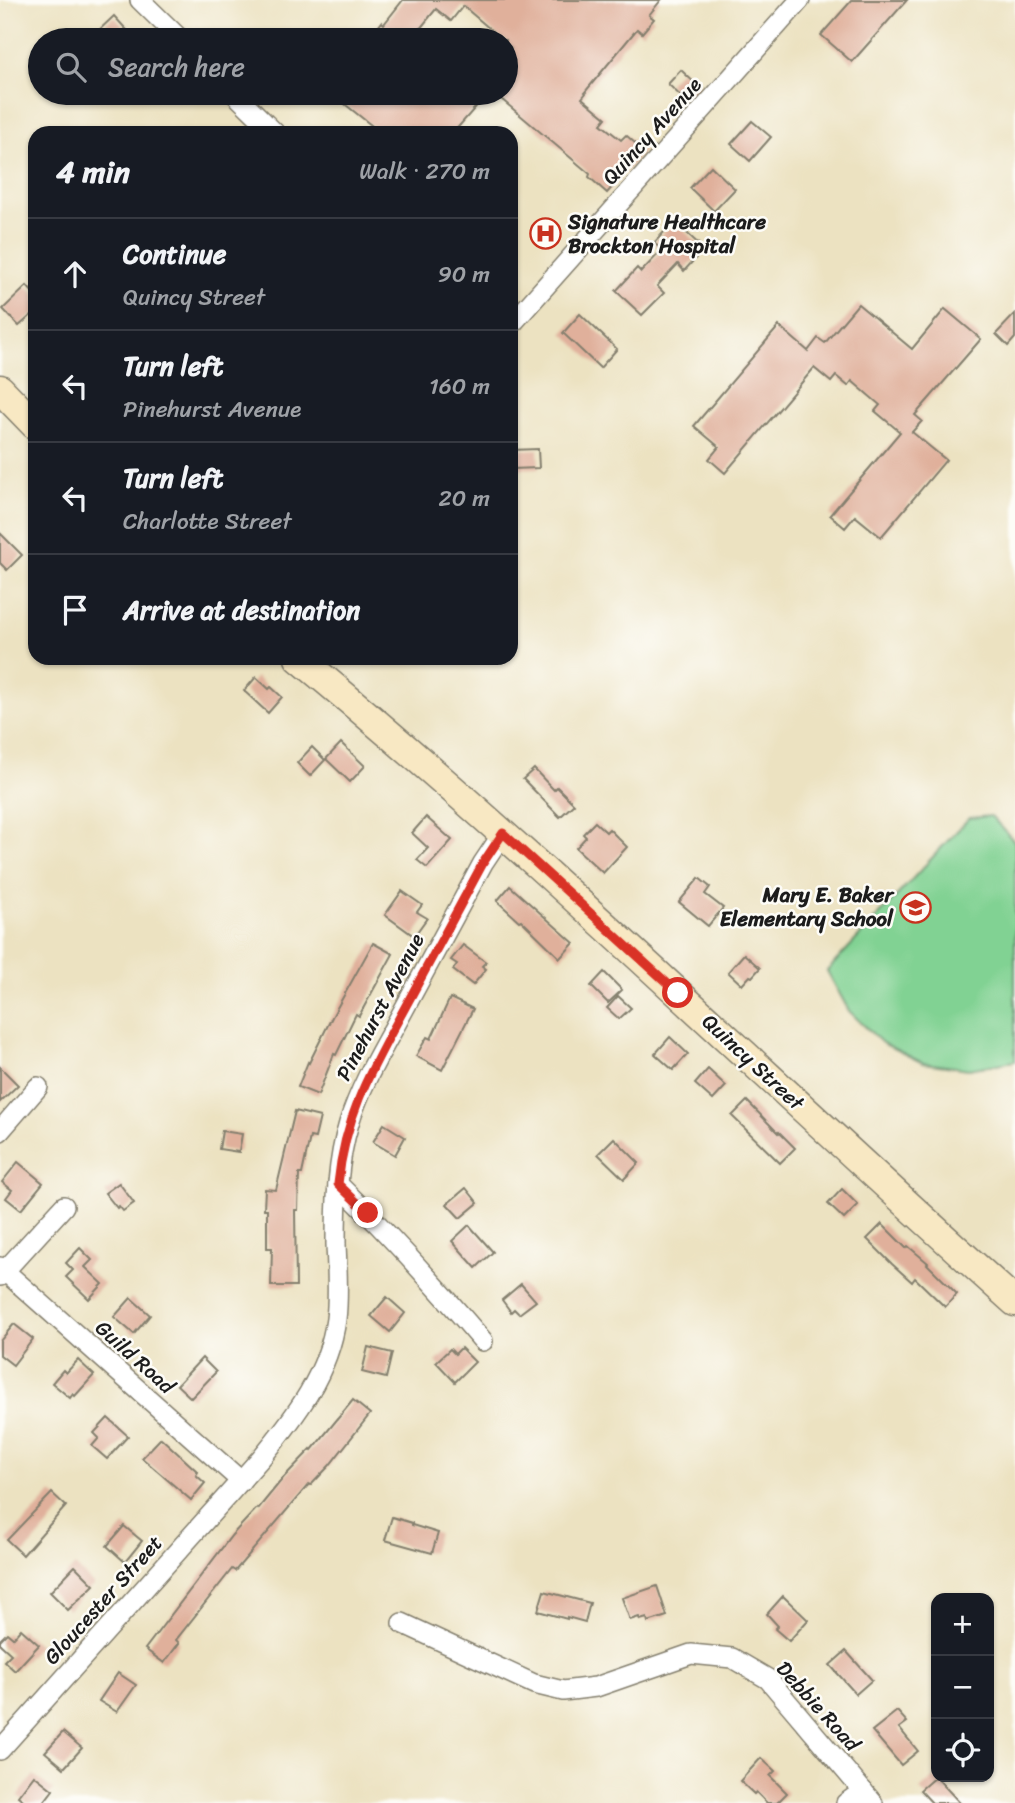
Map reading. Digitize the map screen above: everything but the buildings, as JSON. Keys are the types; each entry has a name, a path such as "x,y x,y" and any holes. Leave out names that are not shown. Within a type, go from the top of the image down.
{"main road":[{"path":"0,389 28,418"},
{"name":"Quincy Street","path":"307,665 503,833 1015,1303"}],"street":[{"path":"140,0 169,28"},
{"name":"Quincy Avenue","path":"518,317 800,0"},
{"path":"246,105 268,126"},
{"name":"Pinehurst Avenue","path":"241,1481 307,1396 330,1345 337,1295 338,1184 345,1139 357,1102 483,863 503,833"},
{"path":"0,1131 38,1087"},
{"path":"338,1184 449,1301 483,1341"},
{"path":"1,1271 64,1206"},
{"name":"Guild Road","path":"1,1271 241,1481"},
{"name":"Gloucester Street","path":"0,1750 241,1481"},
{"name":"Debbie Road","path":"402,1623 534,1684 563,1691 596,1687 691,1654 732,1658 768,1679 868,1797"},
{"path":"846,1803 868,1797"}],"green space":[{"path":"991,816 1015,842 1015,1061 969,1069 923,1063 882,1043 849,1011 827,971 969,818"}],"place":[{"name":"Signature Healthcare Brockton Hospital","path":"545,234"},
{"name":"Mary E. Baker Elementary School","path":"916,907"}],"route":[{"path":"368,1213 338,1184 340,1161 350,1120 374,1065 483,863 503,833 678,993"}]}
